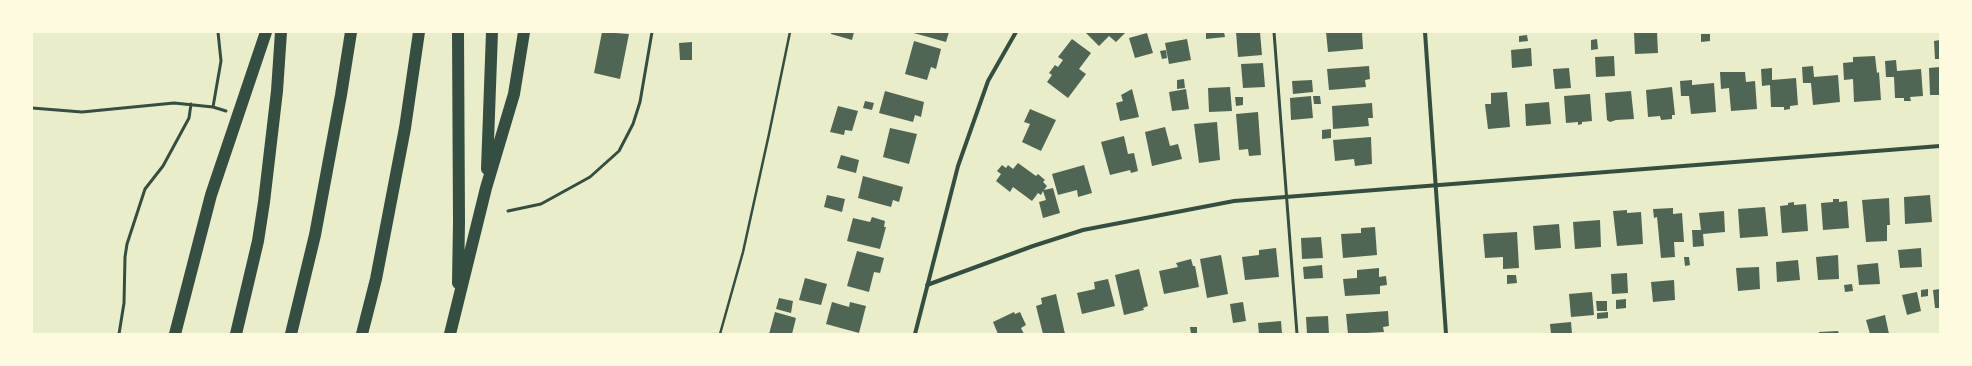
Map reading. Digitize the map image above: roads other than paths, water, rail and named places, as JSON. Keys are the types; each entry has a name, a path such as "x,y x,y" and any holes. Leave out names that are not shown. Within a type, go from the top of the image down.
{"highway":[{"path":"175,334 211,195 266,32"},
{"path":"236,334 258,241 269,166 277,91 281,32"},
{"path":"291,334 315,235 342,96 351,32"},
{"path":"362,334 376,278 402,143 419,32"},
{"path":"451,334 457,286 459,237 458,32"},
{"path":"486,188 492,32"},
{"path":"451,334 486,188 514,94 524,32"}],"street":[{"path":"915,334 958,166 988,81 1016,32"},
{"path":"1426,32 1446,334"},
{"path":"927,285 1032,246 1083,230 1234,201 1940,146"}],"lane":[{"path":"213,107 221,61 218,32"},
{"path":"508,211 523,209 547,201 590,177 619,151 633,124 640,102 652,32"},
{"path":"1274,32 1296,334"},
{"path":"32,108 82,112 174,103 213,107 226,111"},
{"path":"119,334 124,303 125,257 127,244 145,189 163,166 189,118 191,104"}]}
